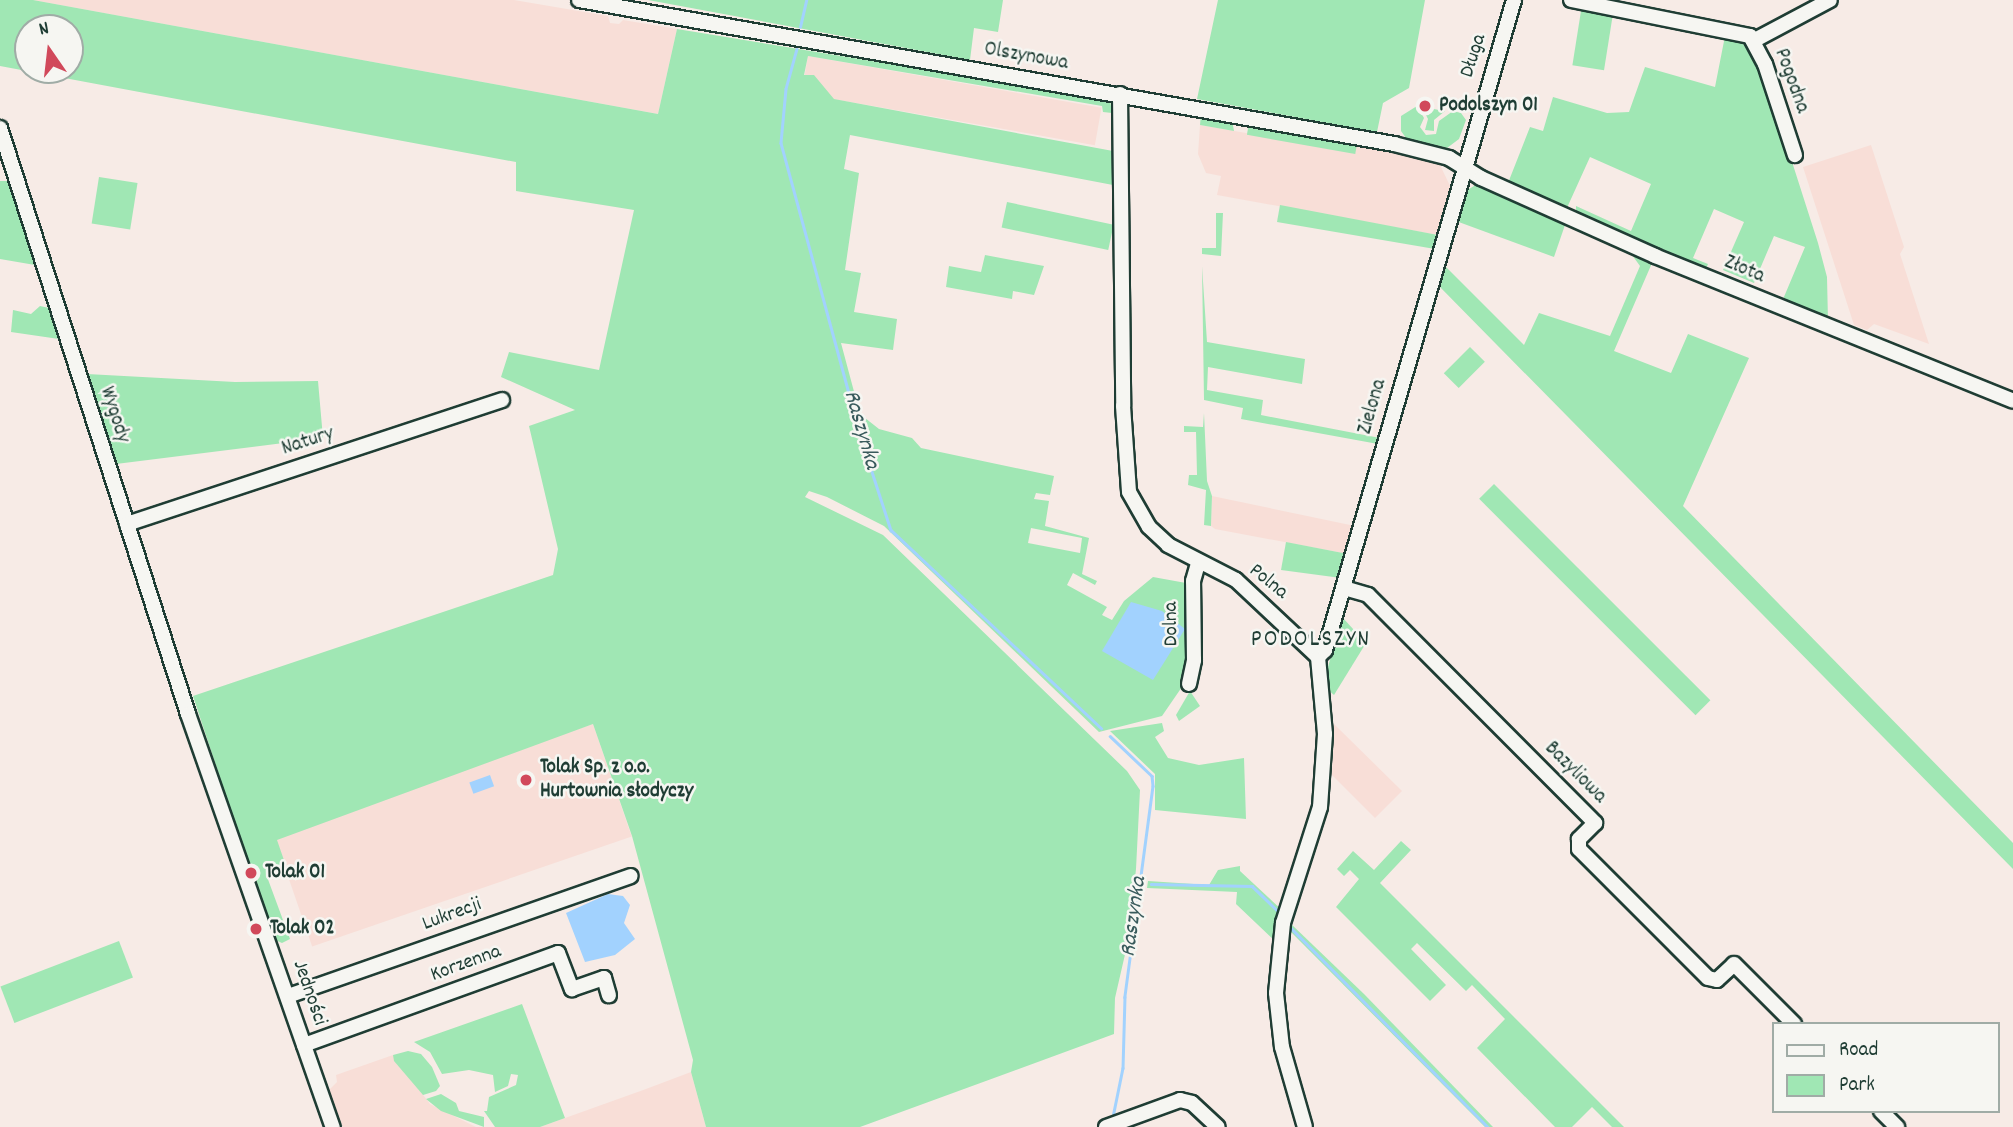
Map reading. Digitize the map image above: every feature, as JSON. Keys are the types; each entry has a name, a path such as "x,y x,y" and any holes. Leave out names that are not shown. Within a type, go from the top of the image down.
{"street":[{"name":"Olszynowa","path":"579,0 1394,144 1464,165"},
{"name":"Długa","path":"1464,165 1514,0"},
{"name":"Pogodna","path":"1571,0 1739,32 1753,41 1795,155"},
{"path":"1753,41 1830,0"},
{"name":"Polna","path":"1120,94 1123,405 1129,492 1149,527 1198,564 1236,580 1318,657"},
{"name":"Wygody","path":"0,128 188,714"},
{"name":"Złota","path":"1464,165 1481,178 1668,261 2012,399"},
{"name":"Zielona","path":"1318,657 1325,650 1464,165"},
{"name":"Natury","path":"127,524 502,400"},
{"name":"Dolna","path":"1189,684 1194,660 1193,581 1198,564"},
{"name":"Bazyliowa","path":"1343,588 1368,595 1595,823 1578,839 1580,849 1708,978 1717,980 1734,964 1792,1022"},
{"path":"1305,1127 1282,1047 1276,993 1283,923 1320,807 1325,730 1318,657"},
{"name":"Jedności","path":"188,714 333,1127"},
{"name":"Lukrecji","path":"288,996 631,876"},
{"name":"Korzenna","path":"304,1045 558,953 572,989 604,978 609,995"},
{"path":"1106,1127 1180,1100 1192,1103 1218,1127"},
{"path":"1883,1113 1897,1127"}],"shaded area":[{"path":"33,0 514,0 608,16 610,23 619,24 623,20 677,29 658,114"},
{"path":"808,56 1101,108 1095,145 801,93"},
{"path":"1200,125 1354,152 1357,142 1440,165 1452,190 1438,235 1217,195 1221,176 1206,173 1198,154"},
{"path":"1871,145 1904,247 1900,254 1929,344 1874,324 1867,330 1854,325 1803,167"},
{"path":"1212,496 1355,526 1348,554 1215,529 1211,526"},
{"name":"Tolak Sp. z o.o. Hurtownia słodyczy","path":"593,724 632,837 312,947 273,834"},
{"path":"1334,724 1402,791 1375,818 1332,775"},
{"path":"393,1055 430,1104 476,1127 343,1127 329,1090 337,1082 336,1075"},
{"path":"691,1072 706,1127 540,1127 646,1089"}],"green space":[{"path":"0,0 33,0 658,114 677,29 1110,100 1112,113 1103,112 1102,106 808,56 804,75 814,75 834,99 1113,151 1113,185 850,135 844,169 859,173 845,270 861,273 854,312 897,319 893,350 841,343 860,414 879,429 912,438 921,448 1054,476 1050,495 1036,493 1034,499 1049,501 1045,526 1089,538 1082,574 1097,581 1095,585 1073,573 1067,585 1107,607 1102,615 1112,620 1124,601 1153,577 1186,583 1190,643 1184,684 1162,716 1099,732 884,526 827,497 809,491 805,497 883,535 1127,771 1140,790 1129,937 1115,998 1114,1034 860,1127 706,1127 691,1072 693,1060 632,836 593,724 277,840 286,866 266,874 290,939 282,943 273,939 193,696 553,575 558,549 529,426 575,410 501,377 509,352 599,370 634,210 516,191 516,162 84,82 84,14 14,14 14,69 0,66","holes":["1031,528 1082,538 1080,553 1028,543"]},
{"path":"648,0 1003,0 998,32 974,28 970,60"},
{"path":"1218,0 1425,0 1409,88 1383,103 1377,132 1197,99"},
{"path":"1581,11 1613,16 1604,70 1572,65"},
{"path":"1725,36 1739,39 1762,68 1827,277 1828,321 1781,304 1805,247 1774,236 1754,283 1723,270 1744,222 1714,209 1693,258 1708,264 1705,271 1576,214 1576,206 1631,231 1651,184 1590,157 1566,210 1508,183 1530,127 1543,131 1553,97 1607,113 1629,112 1645,67 1715,87"},
{"path":"1417,106 1424,118 1420,127 1426,135 1436,134 1439,121 1453,111 1461,113 1466,120 1459,139 1447,148 1406,138 1401,131 1401,116"},
{"path":"1422,107 1445,111 1434,120 1434,131 1425,130 1428,119"},
{"path":"1201,115 1232,120 1234,131 1200,125"},
{"path":"1249,123 1357,142 1355,154 1247,135"},
{"path":"99,177 138,183 130,230 92,223"},
{"path":"0,181 9,181 35,265 0,259"},
{"path":"1479,183 1566,222 1554,257 1456,221 1464,192"},
{"path":"1007,202 1114,225 1108,250 1002,227"},
{"path":"1280,205 1438,235 1435,249 1277,222"},
{"path":"1216,213 1223,213 1221,256 1202,254 1202,248 1216,248"},
{"path":"985,255 1044,266 1034,295 1013,291 1012,299 946,287 949,266 981,272"},
{"path":"1632,255 1652,263 1614,351 1671,373 1688,334 1749,358 1683,506 2013,843 2013,869 1438,285 1443,264 1524,345 1539,313 1610,336 1640,266"},
{"path":"1202,266 1207,342 1305,359 1302,384 1208,367 1207,390 1263,400 1261,415 1380,438 1378,444 1241,419 1243,408 1204,400"},
{"path":"40,306 49,308 59,339 11,332 13,310 31,314"},
{"path":"1470,347 1485,362 1459,388 1444,373"},
{"path":"87,374 235,382 318,381 323,438 116,464"},
{"path":"1204,413 1207,481 1212,496 1211,526 1204,525 1206,490 1188,485 1189,475 1197,475 1196,432 1184,432 1184,426 1203,427"},
{"path":"1494,484 1710,700 1696,715 1479,499"},
{"path":"1286,542 1348,554 1341,578 1281,570"},
{"path":"1342,617 1366,643 1334,695 1327,689 1326,674"},
{"path":"1190,691 1200,706 1179,721 1176,715"},
{"path":"1162,723 1164,731 1155,737 1168,758 1199,765 1244,758 1246,819 1155,810 1155,774 1110,731"},
{"path":"1401,841 1411,850 1380,883 1624,1127 1612,1127 1592,1107 1572,1127 1555,1127 1477,1048 1505,1019 1472,985 1466,991 1417,943 1411,949 1446,985 1430,1001 1336,907 1359,879 1350,870 1344,876 1337,869 1353,851 1374,870"},
{"path":"1240,866 1240,871 1284,912 1276,942 1236,904 1237,892 1147,888 1148,881 1209,885 1218,870"},
{"path":"1289,922 1364,994 1493,1127 1485,1127 1288,929"},
{"path":"119,941 133,977 14,1023 0,987"},
{"path":"522,1004 565,1118 540,1127 495,1127 484,1111 487,1111 489,1097 516,1085 518,1075 511,1074 508,1086 495,1092 493,1075 469,1070 442,1074 430,1052 414,1042"},
{"path":"408,1051 421,1054 432,1067 440,1086 436,1091 423,1095 394,1061 393,1055"},
{"path":"441,1094 456,1103 459,1111 484,1117 484,1127 441,1111 426,1099"}],"water":[{"path":"1131,602 1162,611 1185,629 1153,680 1102,651"},
{"path":"490,775 494,786 473,794 469,783"},
{"path":"608,894 623,896 630,905 624,923 635,939 615,955 585,962 566,913"}],"waterway":[{"name":"Raszynka","path":"800,27 806,0"},
{"name":"Raszynka","path":"797,49 786,89 781,143 862,441 891,530 1101,728"},
{"name":"Raszynka","path":"1110,736 1152,776 1153,786 1125,997 1123,1068 1113,1117"},
{"path":"1151,884 1252,886 1279,912"},
{"path":"1290,927 1488,1127"}],"place":[{"name":"Podolszyn 01","path":"1425,106"},
{"name":"Tolak Sp. z o.o. Hurtownia słodyczy","path":"526,780"},
{"name":"Tolak 01","path":"251,873"},
{"name":"Tolak 02","path":"256,929"}],"district":[{"name":"PODOLSZYN","path":"1311,641"}]}
